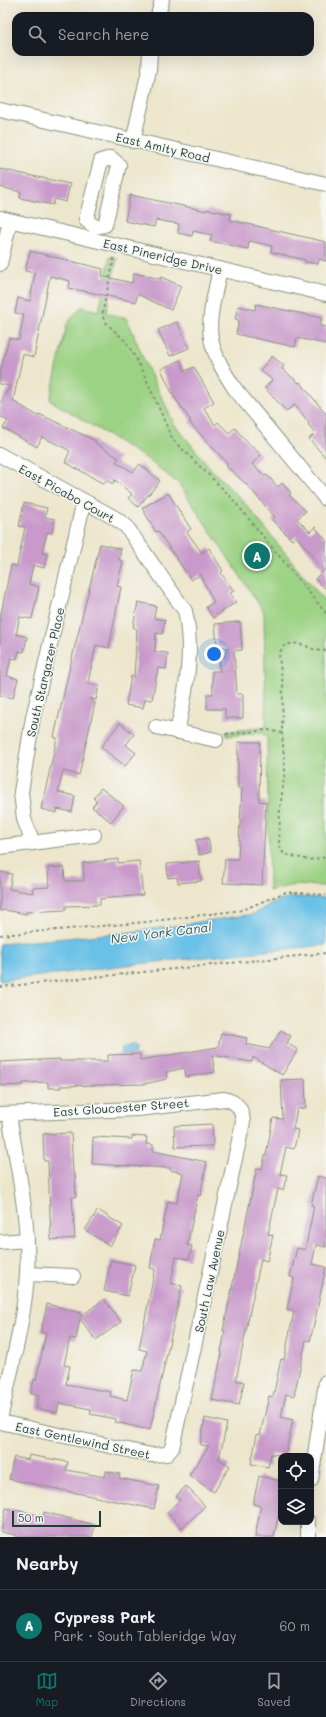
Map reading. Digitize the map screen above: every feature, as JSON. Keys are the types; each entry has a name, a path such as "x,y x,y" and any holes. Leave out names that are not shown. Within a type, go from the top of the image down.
{"street":[{"path":"159,12 162,0"},
{"path":"133,141 149,70 150,56"},
{"name":"East Amity Road","path":"0,110 326,184"},
{"path":"111,158 116,137"},
{"path":"111,158 119,165 105,224 94,233 86,220 101,161 111,158"},
{"path":"0,264 5,220"},
{"name":"East Pineridge Drive","path":"5,220 94,233 220,269 326,294"},
{"path":"220,269 209,320 210,338 217,360 235,389 326,499"},
{"name":"East Picabo Court","path":"0,456 115,518 126,526 185,611 188,625 189,670 177,732"},
{"name":"South Stargazer Place","path":"33,843 21,805 21,792 33,716 84,501"},
{"path":"156,727 177,732 220,737"},
{"path":"0,847 94,835"},
{"name":"East Gloucester Street","path":"5,1114 138,1109 224,1099 233,1101 239,1106"},
{"name":"South Law Avenue","path":"167,1454 175,1441 242,1130 242,1113 239,1106"},
{"path":"0,1421 20,1326 27,1274 27,1240 5,1114"},
{"path":"0,1242 27,1240"},
{"path":"27,1274 73,1276"},
{"path":"314,1460 326,1382"},
{"name":"East Gentlewind Street","path":"0,1421 152,1455 167,1454"},
{"path":"308,1525 308,1537"}],"path":[{"path":"115,255 102,315 106,323 123,337 140,365 170,434 178,445 230,496 326,613"},
{"path":"326,650 319,651 306,645 294,643 286,645 280,651 279,667 283,686 284,704 282,733 285,770 280,809 279,846 284,854 309,860 326,857"},
{"path":"220,737 268,730 282,733"},
{"path":"0,935 147,922 242,910 286,892 326,895"},
{"path":"0,987 326,953"}],"green space":[{"path":"110,257 117,258 106,313 127,318 146,365 175,425 211,469 242,500 326,603 326,886 293,885 269,891 267,738 262,733 227,736 226,732 266,727 264,612 179,484 147,459 50,400 67,324 81,307 99,311"}],"water":[{"name":"New York Canal","path":"293,897 326,898 326,945 127,965 0,981 0,944 132,932 254,914 272,903"},
{"path":"133,1045 137,1049 134,1054 121,1054 122,1047"}],"building":[{"path":"0,169 70,184 66,202 54,199 53,205 20,198 21,192 0,187"},
{"path":"130,195 207,211 207,209 231,214 230,220 326,242 326,261 319,259 318,264 305,262 305,260 271,252 272,246 249,241 248,249 210,241 212,235 193,231 192,236 178,233 179,224 156,220 154,227 125,221"},
{"path":"30,251 103,269 102,276 132,283 134,273 161,279 161,277 181,286 171,310 137,294 136,302 69,288 70,281 50,276 34,357 23,354 13,401 38,416 39,414 96,441 95,443 119,458 116,462 133,472 140,464 160,481 138,507 128,498 132,494 115,480 113,484 106,480 104,484 65,462 70,451 42,437 37,447 3,428 8,421 0,416 0,404 10,386 0,384 0,373 9,338 19,340 24,314 15,313 18,298 30,301 35,273 25,271"},
{"path":"256,304 322,318 320,326 326,327 326,344 297,338 295,347 236,334 239,320 235,319 238,306 255,310"},
{"path":"177,322 189,348 170,356 158,330"},
{"path":"272,356 284,366 282,369 299,383 300,382 326,414 326,458 309,439 315,433 295,405 286,411 265,388 272,380 260,370"},
{"path":"180,360 185,371 194,367 214,402 204,408 215,425 218,422 229,433 235,428 261,455 252,464 265,476 267,475 278,487 282,483 291,493 289,495 306,511 297,519 310,532 315,527 326,540 326,589 315,579 324,570 296,536 292,540 272,520 275,517 248,486 226,466 228,464 189,422 191,421 173,395 161,369"},
{"path":"168,493 191,529 187,532 202,553 209,548 223,571 221,573 234,591 230,593 236,602 213,618 206,607 214,602 200,575 191,580 158,531 156,532 142,508"},
{"path":"24,503 47,508 45,517 55,519 52,533 47,532 42,553 47,554 44,568 33,565 29,584 39,587 32,619 20,617 16,634 27,637 24,652 19,651 17,659 11,658 7,676 18,679 13,698 0,695 0,618 11,565 17,566 25,527 19,526"},
{"path":"100,544 121,549 119,560 123,561 117,586 121,587 109,648 96,645 88,683 99,686 96,700 89,698 95,703 79,775 63,771 58,792 75,796 72,812 57,809 57,813 41,809 57,738 54,737"},
{"path":"138,602 156,606 154,618 165,620 162,634 156,633 155,652 168,653 166,669 158,668 152,700 145,699 143,708 126,705 131,676 134,677 137,629 133,627"},
{"path":"240,622 242,650 234,651 237,694 243,694 243,718 225,718 225,709 207,709 207,694 213,694 212,671 220,671 219,656 225,657 227,648 217,645 215,624"},
{"path":"120,723 134,734 126,745 136,753 125,766 101,747"},
{"path":"238,742 260,742 259,801 266,802 262,885 223,883 225,859 238,859 242,788 238,788"},
{"path":"101,788 124,806 111,822 92,807 97,801 93,798"},
{"path":"208,838 211,852 199,855 196,840"},
{"path":"118,859 118,863 139,861 143,895 100,899 100,905 66,906 66,910 26,912 26,914 5,910 0,911 0,872 12,874 9,889 33,893 32,888 49,887 48,868 64,867 65,881 84,881 83,863"},
{"path":"199,861 201,881 178,883 177,877 168,878 167,864"},
{"path":"281,1030 291,1036 287,1043 298,1050 282,1075 253,1057 252,1062 212,1055 215,1072 186,1077 185,1068 166,1072 167,1079 144,1084 60,1086 61,1088 48,1088 48,1082 0,1086 0,1062 60,1059 60,1061 108,1061 108,1055 140,1054 140,1060 218,1047 221,1033 247,1038 246,1044 269,1049"},
{"path":"305,1079 306,1108 297,1109 293,1129 298,1130 294,1149 286,1147 280,1174 287,1175 283,1190 278,1189 268,1234 273,1235 267,1261 261,1259 236,1380 244,1382 239,1405 212,1400 222,1352 225,1331 223,1331 257,1168 262,1169 273,1118 283,1119 281,1080"},
{"path":"212,1124 213,1146 175,1147 174,1126"},
{"path":"71,1133 76,1197 72,1197 75,1238 51,1240 48,1161 44,1161 43,1134"},
{"path":"132,1136 147,1137 146,1144 153,1145 153,1151 207,1162 187,1245 192,1246 189,1259 176,1257 171,1283 182,1286 150,1430 115,1422 116,1419 90,1414 91,1409 59,1403 57,1413 36,1408 39,1395 31,1394 34,1379 36,1380 46,1333 41,1332 47,1304 81,1313 80,1317 104,1299 121,1322 96,1340 80,1319 76,1339 70,1338 64,1365 70,1366 66,1384 111,1392 110,1396 127,1400 134,1370 142,1371 147,1351 139,1349 155,1269 150,1268 155,1239 160,1240 168,1201 177,1203 183,1173 170,1170 170,1168 92,1164 93,1137 132,1139"},
{"path":"318,1176 326,1178 326,1247 316,1245 312,1264 326,1267 310,1341 306,1340 294,1396 286,1394 281,1417 293,1420 286,1453 278,1453 278,1455 271,1454 268,1467 251,1464 257,1434 260,1435 269,1396 273,1397 281,1359 284,1360 294,1311 287,1309 294,1278 290,1277 297,1248 305,1250 314,1206 311,1205"},
{"path":"98,1210 123,1226 110,1246 85,1230"},
{"path":"111,1260 135,1265 128,1296 104,1291"},
{"path":"205,1418 227,1423 219,1459 230,1466 214,1492 189,1475 209,1446 200,1445"},
{"path":"29,1455 68,1462 66,1470 105,1477 106,1471 120,1474 119,1478 159,1486 154,1509 9,1479 14,1457 28,1460"},
{"path":"259,1476 278,1480 278,1518 274,1537 255,1537 261,1506 253,1504"},
{"path":"186,1486 205,1506 182,1528 167,1512 180,1500 176,1496"},
{"path":"6,1508 43,1516 44,1512 95,1525 92,1537 15,1537 16,1535 1,1532"}],"place":[{"name":"Cypress Park","path":"257,556"}]}
